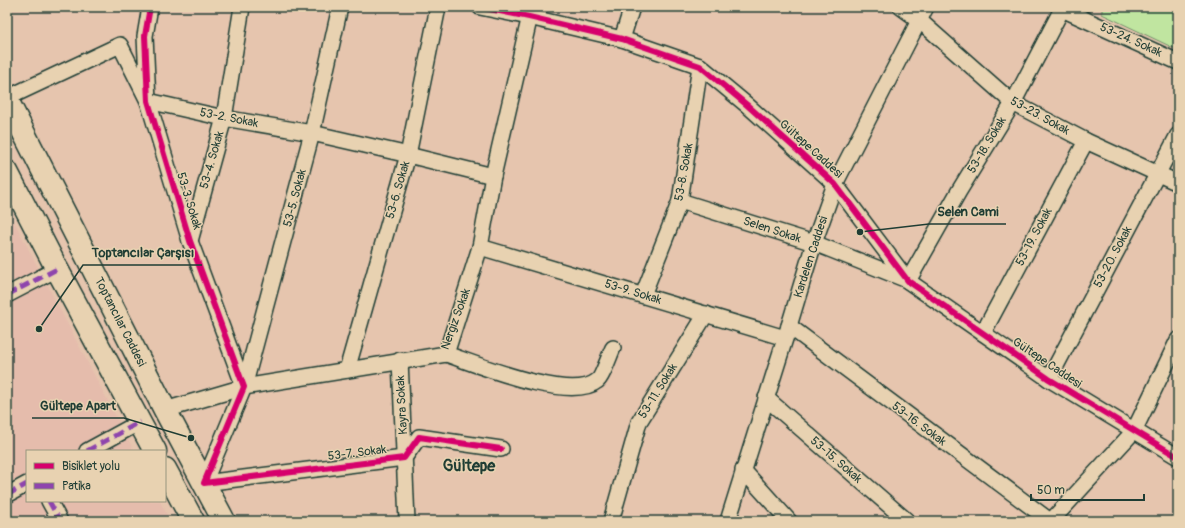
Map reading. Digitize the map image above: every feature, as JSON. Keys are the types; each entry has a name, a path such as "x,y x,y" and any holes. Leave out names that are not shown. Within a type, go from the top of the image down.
{"street":[{"name":"53-3. Sokak","path":"150,7 144,36 148,101 190,241 244,386"},
{"name":"53-4. Sokak","path":"190,241 224,118 242,7"},
{"name":"53-5. Sokak","path":"244,386 312,133 340,7"},
{"name":"53-6. Sokak","path":"347,370 408,154 438,7"},
{"name":"Gültepe Caddesi","path":"480,7 531,12 622,39 700,66 835,184 908,281 1049,379 1178,458"},
{"path":"622,39 632,7"},
{"name":"53-23. Sokak","path":"901,7 922,14 1013,103 1086,141 1178,183"},
{"name":"53-24. Sokak","path":"1062,8 1178,62"},
{"name":"53-18. Sokak","path":"908,281 959,191 1013,103 1062,8"},
{"name":"Nergiz Sokak","path":"165,410 244,386 400,360 446,354 480,248 493,176 531,12"},
{"name":"Kardelen Caddesi","path":"728,521 814,243 835,184 922,14"},
{"path":"7,99 120,45 148,101"},
{"name":"53-8. Sokak","path":"643,295 680,201 700,66"},
{"name":"Toptancılar Caddesi","path":"7,99 165,410 224,521"},
{"name":"53-2. Sokak","path":"148,101 224,118 312,133 408,154 493,176"},
{"name":"53-20. Sokak","path":"1049,379 1178,135"},
{"name":"53-19. Sokak","path":"982,332 1086,141"},
{"path":"7,172 57,269 154,450"},
{"name":"Selen Sokak","path":"680,201 814,243 908,281"},
{"name":"53-9. Sokak","path":"480,248 706,314 787,332"},
{"path":"7,295 57,269"},
{"name":"53-11. Sokak","path":"611,521 639,422 706,314"},
{"name":"53-16. Sokak","path":"787,332 1050,521"},
{"path":"1050,521 1134,431 1178,340"},
{"path":"446,354 515,378 552,386 574,387 588,386 598,381 613,348"},
{"name":"Kayra Sokak","path":"400,360 407,521"},
{"path":"204,483 244,386"},
{"name":"53-15. Sokak","path":"766,398 906,521"},
{"path":"89,450 140,422"},
{"name":"53-7. Sokak","path":"204,483 404,458 419,437 500,449"},
{"path":"743,470 789,521"},
{"path":"166,471 193,521"},
{"path":"7,495 26,485"},
{"path":"50,502 60,521"}],"shaded area":[{"path":"7,208 133,450 26,450 26,502 160,502 170,521 7,521"}],"green space":[{"path":"1102,7 1178,7 1178,50 1102,14"}],"marked path":[{"path":"7,295 57,269"},
{"path":"89,450 140,422"},
{"path":"7,495 26,485"},
{"path":"50,502 60,521"}],"cycle path":[{"path":"150,7 145,36 148,101 190,241 244,387 204,483 404,458 419,437 501,449"},
{"path":"480,7 622,39 700,66 747,105 835,184 908,281 1049,379 1178,457"}],"place":[{"name":"Selen Cami","path":"860,232"},
{"name":"Toptancılar Çarşısı","path":"39,329"},
{"name":"Gültepe Apart","path":"191,438"}],"district":[{"name":"Gültepe","path":"469,466"}]}
